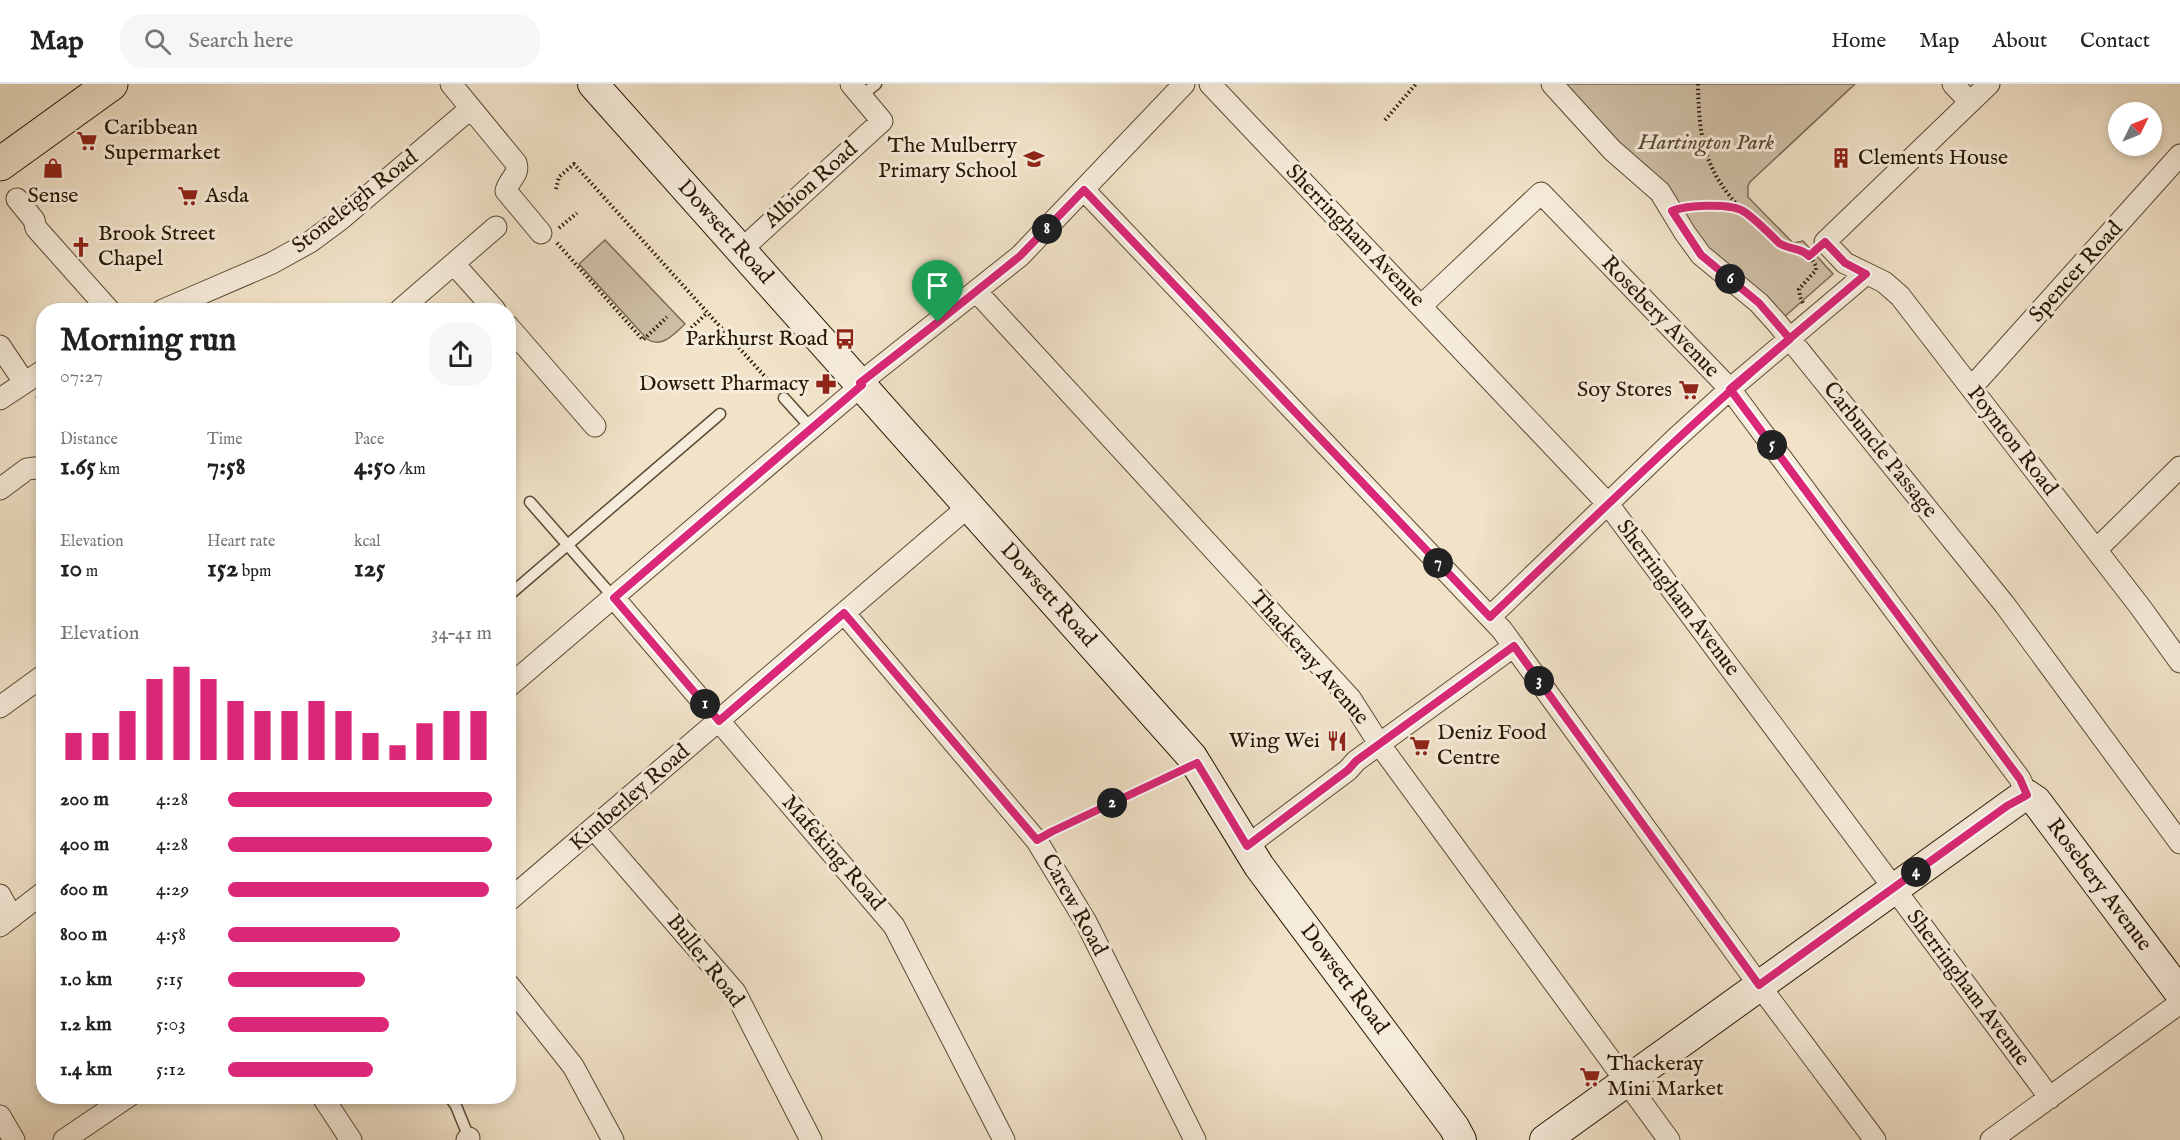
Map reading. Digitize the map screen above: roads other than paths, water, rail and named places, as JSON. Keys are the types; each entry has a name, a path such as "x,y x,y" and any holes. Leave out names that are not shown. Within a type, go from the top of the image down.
{"highway":[{"path":"0,165 111,84"}],"street":[{"name":"Dowsett Road","path":"593,84 1197,763 1259,866 1454,1127 1461,1140"},
{"path":"516,680 861,384 1020,256 1184,84"},
{"name":"Sherringham Avenue","path":"1210,84 1608,504 2050,1098"},
{"name":"Carbuncle Passage","path":"1552,84 1612,150 1652,183 1701,255 1759,303 1790,339 2005,605 2180,843"},
{"path":"1953,84 1970,102 1989,84"},
{"path":"457,86 471,108 516,163 517,173 506,191 541,233"},
{"name":"Albion Road","path":"741,250 882,121 863,88"},
{"name":"Poynton Road","path":"1970,102 1825,242 1845,263 1884,282 1900,296 2180,662"},
{"name":"Stoneleigh Road","path":"179,303 272,263 303,246 341,219 471,108"},
{"name":"Spencer Road","path":"1971,388 2180,155"},
{"path":"1084,190 1490,617 1514,646 1759,985 1875,1140"},
{"name":"Rosebery Avenue","path":"1421,306 1541,193 1730,389 2020,779 2027,795 2036,801 2180,993"},
{"path":"17,200 34,220 36,228 103,303"},
{"path":"408,303 496,227"},
{"path":"454,264 489,303"},
{"path":"1490,617 1730,389 1866,274"},
{"name":"Thackeray Avenue","path":"976,291 1341,688 1357,708 1380,745 1669,1140"},
{"path":"516,335 595,426"},
{"path":"0,346 24,382"},
{"path":"0,399 36,375"},
{"path":"2096,550 2180,467"},
{"path":"0,489 27,470 36,468"},
{"name":"Kimberley Road","path":"516,894 969,506"},
{"name":"Mafeking Road","path":"614,598 894,926 1004,1140"},
{"name":"Carew Road","path":"844,613 1037,840 1086,922 1195,1140"},
{"path":"1247,846 1348,770 1356,761 1514,646"},
{"path":"0,707 36,681"},
{"path":"1545,1140 1893,888 2027,795"},
{"name":"Buller Road","path":"594,829 735,992 811,1140"},
{"path":"0,895 6,921 36,898"},
{"path":"516,994 573,1066 613,1140"},
{"path":"1991,1140 2180,1003"},
{"path":"64,1140 117,1104"},
{"path":"327,1104 351,1140"},
{"path":"0,1116 14,1140"}],"lane":[{"path":"784,398 811,428"},
{"path":"516,589 720,414"},
{"path":"530,502 614,598"},
{"path":"455,1104 469,1139"}],"place":[{"name":"Caribbean Supermarket","path":"87,141"},
{"name":"Clements House","path":"1841,158"},
{"name":"The Mulberry Primary School","path":"1034,159"},
{"name":"Sense","path":"53,168"},
{"name":"Asda","path":"188,196"},
{"name":"Brook Street Chapel","path":"81,247"},
{"name":"Parkhurst Road","path":"845,339"},
{"name":"Dowsett Pharmacy","path":"826,384"},
{"name":"Soy Stores","path":"1689,390"},
{"name":"Wing Wei","path":"1337,741"},
{"name":"Deniz Food Centre","path":"1420,746"},
{"name":"Thackeray Mini Market","path":"1590,1077"}],"park label":[{"name":"Hartington Park","path":"1706,143"}]}
